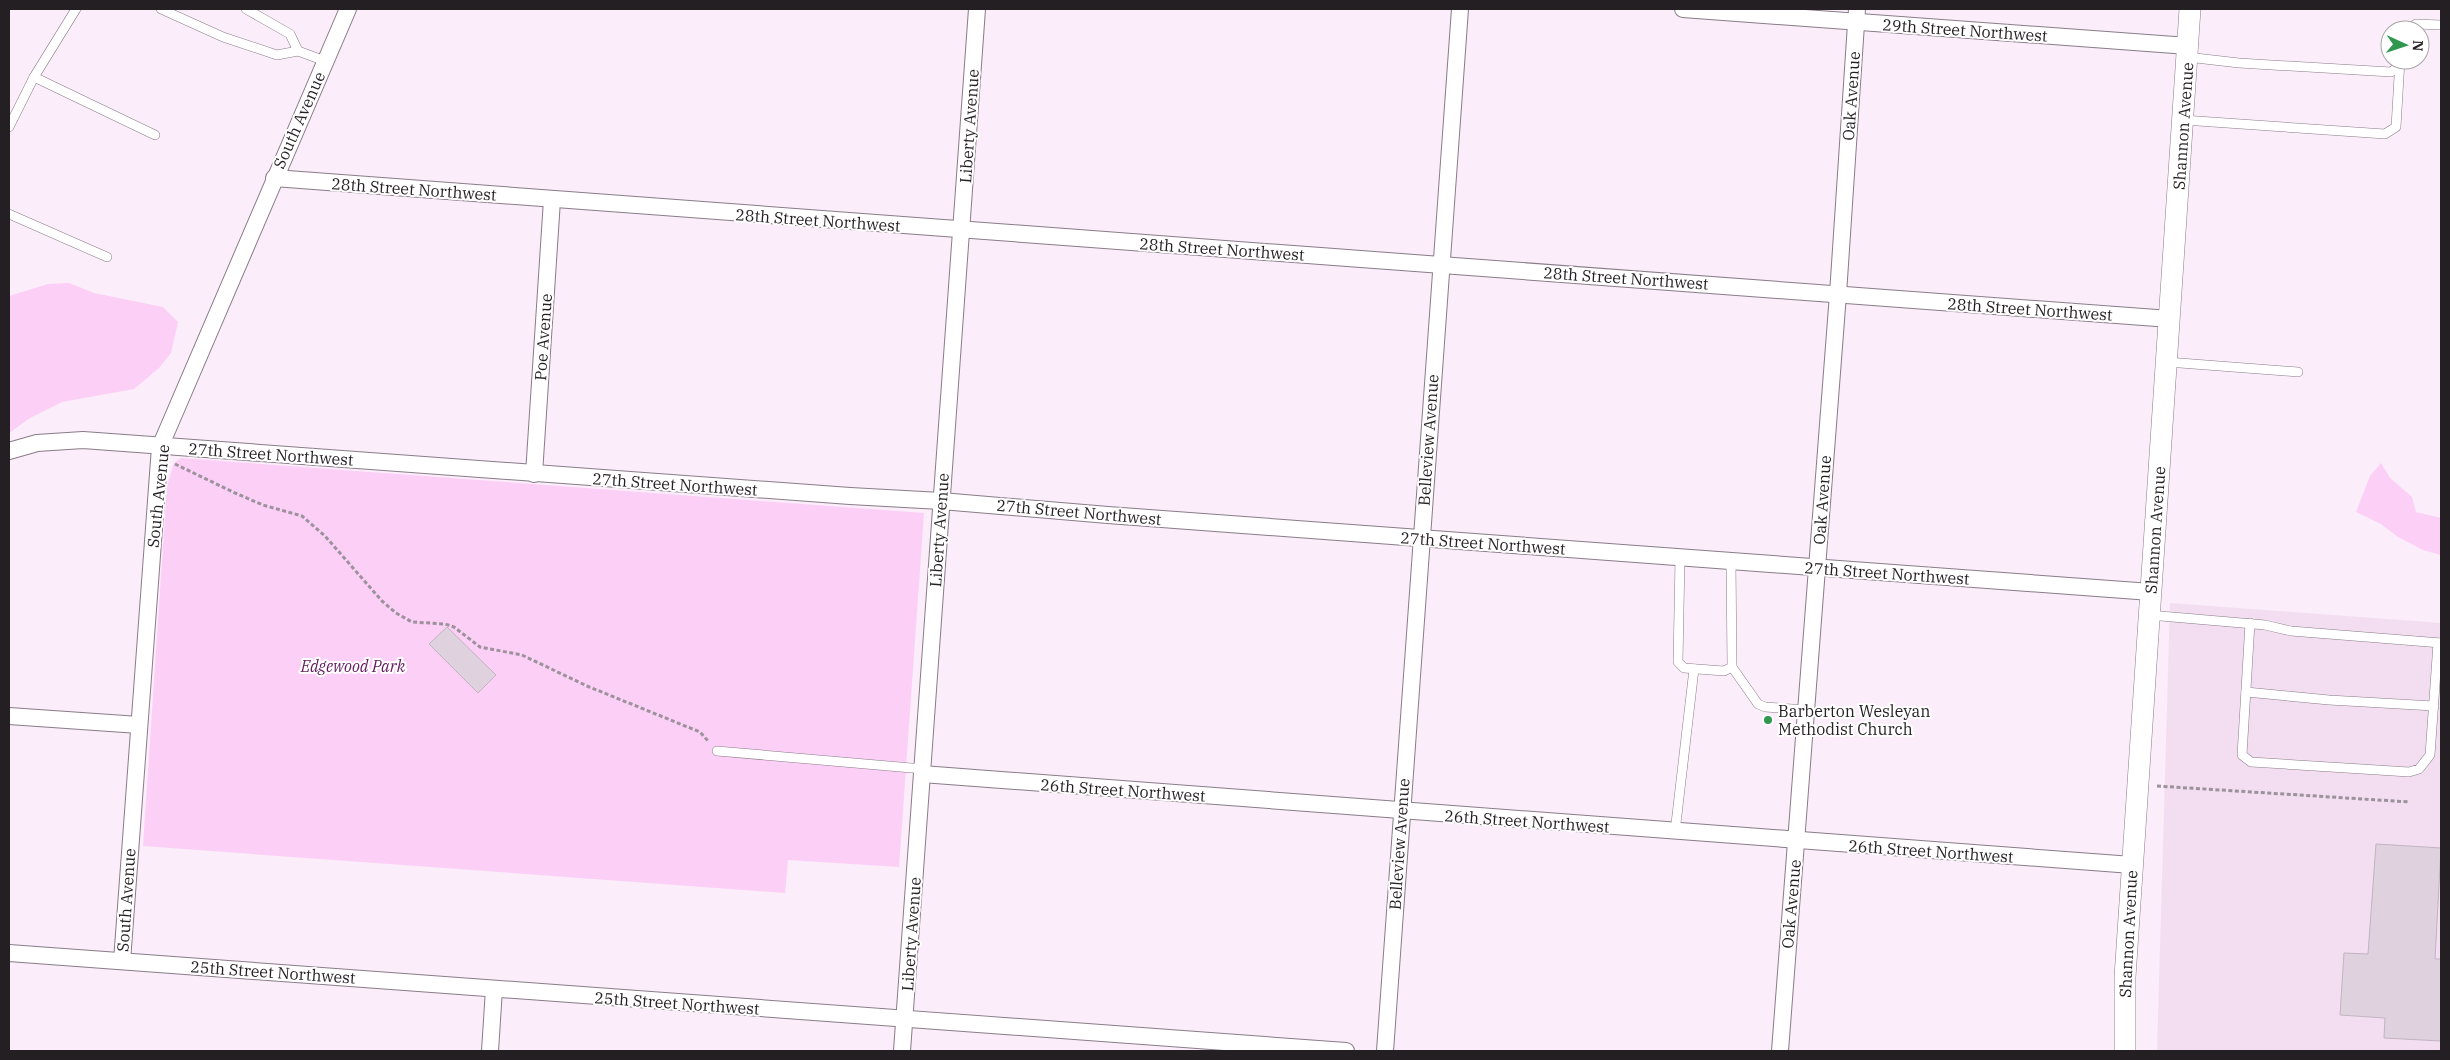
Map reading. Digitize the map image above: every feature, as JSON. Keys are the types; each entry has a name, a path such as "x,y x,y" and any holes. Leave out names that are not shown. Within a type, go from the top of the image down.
{"street":[{"name":"South Avenue","path":"122,961 160,447 348,9"},
{"name":"Liberty Avenue","path":"902,1051 977,9"},
{"name":"Belleview Avenue","path":"1385,1051 1460,9"},
{"name":"29th Street Northwest","path":"1683,9 1856,15 2188,52"},
{"name":"Shannon Avenue","path":"2125,1051 2125,977 2190,9"},
{"name":"Oak Avenue","path":"1780,1051 1838,294 1856,15"},
{"name":"28th Street Northwest","path":"274,178 961,231 1441,264 2170,319"},
{"name":"Poe Avenue","path":"534,474 552,200"},
{"name":"27th Street Northwest","path":"9,451 37,443 61,440 941,501 1731,562 2151,592"},
{"path":"9,716 139,725"},
{"name":"26th Street Northwest","path":"922,772 1675,832 2132,865"},
{"name":"25th Street Northwest","path":"9,952 1346,1051"},
{"path":"490,1051 494,989"}],"lane":[{"path":"9,126 34,78 76,9"},
{"path":"161,9 223,37 277,55 298,51 325,62"},
{"path":"246,9 290,34 298,51"},
{"path":"2188,52 2239,63 2391,72 2393,70"},
{"path":"2183,120 2385,134 2396,127 2400,70"},
{"path":"34,78 155,135"},
{"path":"9,214 107,257"},
{"path":"2167,362 2298,372"},
{"path":"1680,558 1678,662 1684,668 1694,669 1724,671 1732,667"},
{"path":"1731,562 1732,667 1758,704 1765,707 1807,710"},
{"path":"2149,615 2250,623 2291,631 2439,643 2430,755 2419,769 2409,772 2251,762 2242,755 2250,623"},
{"path":"1675,832 1694,669"},
{"path":"2246,692 2434,706"},
{"path":"717,751 922,772"}],"path":[{"path":"160,447 175,465 253,501 302,516 324,536 358,576 396,613 412,622 445,624 454,627 480,647 522,655 588,686 700,732 717,751"},
{"path":"2157,786 2410,802"}],"shaded area":[{"path":"2170,603 2441,623 2441,1051 2157,1051"}],"green space":[{"path":"69,283 94,293 163,307 178,322 171,353 159,368 134,389 62,402 30,418 9,433 9,296 48,284"},
{"name":"Edgewood Park","path":"181,458 924,513 899,867 788,860 785,893 143,846 167,486 174,463"},
{"path":"2381,463 2390,478 2412,497 2416,512 2441,518 2441,555 2423,550 2398,537 2381,524 2356,512 2370,476"}],"building":[{"path":"447,627 496,675 478,693 429,644"},
{"path":"2376,844 2441,848 2435,959 2441,959 2441,1041 2384,1038 2385,1018 2340,1015 2344,953 2368,954"}],"place":[{"name":"Barberton Wesleyan Methodist Church","path":"1768,720"}]}
